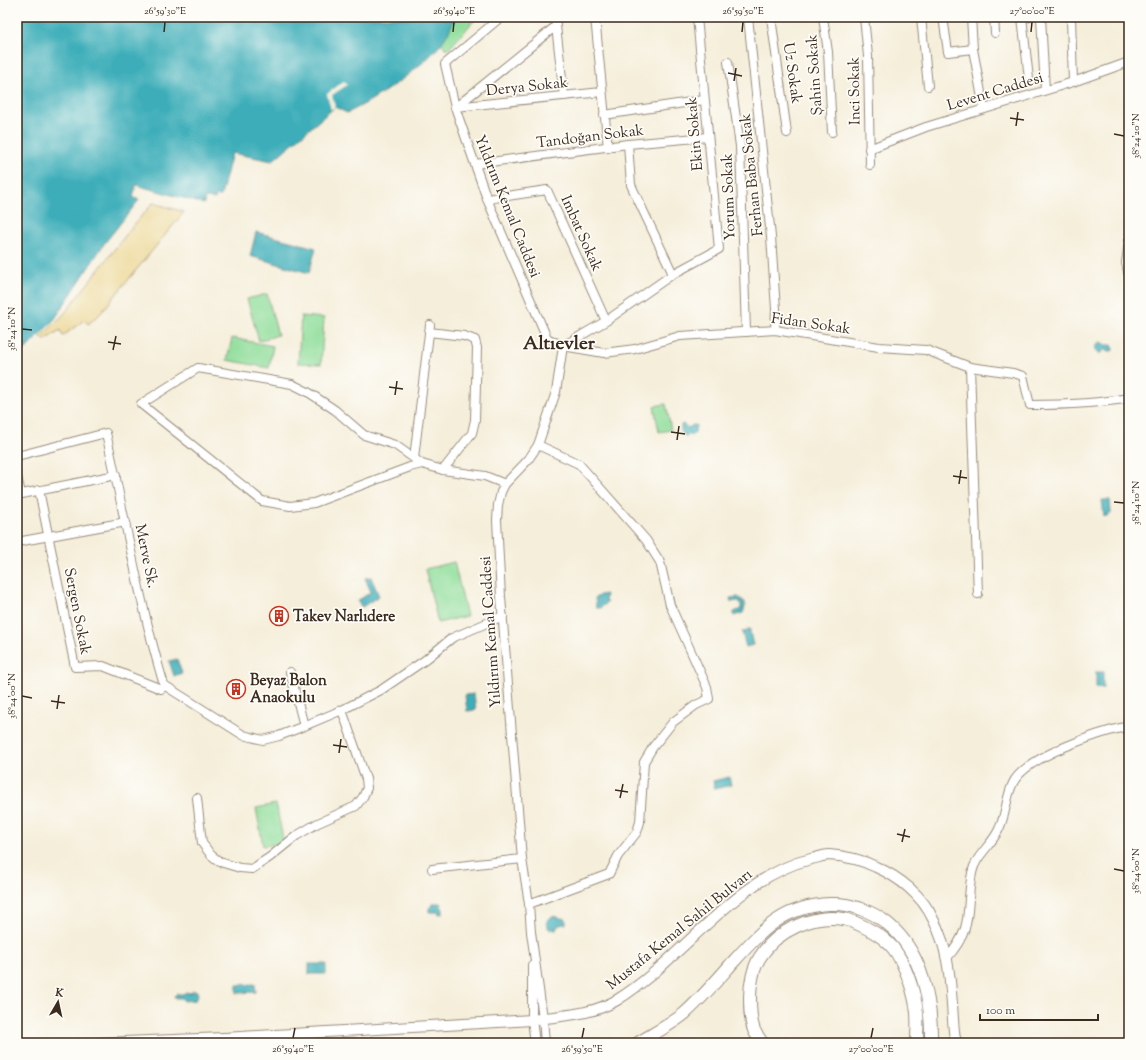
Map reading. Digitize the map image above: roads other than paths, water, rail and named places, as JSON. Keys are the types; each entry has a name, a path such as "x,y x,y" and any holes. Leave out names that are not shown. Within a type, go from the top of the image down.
{"highway":[{"path":"638,1043 683,1014 734,962 749,944 765,929 778,920 794,911 815,905 839,904 856,907 879,916 897,931 909,948 920,970 926,990 930,1008 931,1043"},
{"path":"762,1043 754,1031 750,1010 750,991 754,969 770,944 786,932 806,922 827,918 844,919 864,926 881,936 893,948 902,963 914,996 917,1013 917,1043"}],"main road":[{"name":"Mustafa Kemal Sahil Bulvarı","path":"98,1043 224,1038 532,1020 574,1015 591,1011 604,1007 626,994 661,966 736,899 769,875 798,862 828,855 863,861 889,873 914,892 933,918 947,958 956,1043"}],"street":[{"name":"Yıldırım Kemal Caddesi","path":"501,17 445,64 455,107 487,198 547,338 563,346 556,392 538,445 528,460 506,484 501,492 497,520 522,858 529,904 531,932 532,1020 535,1043"},
{"path":"555,17 564,96"},
{"path":"595,17 608,148"},
{"name":"Ekin Sokak","path":"673,274 719,249 697,17"},
{"name":"Ferhan Baba Sokak","path":"748,17 770,230 776,309 775,330"},
{"name":"Uz Sokak","path":"771,17 787,133"},
{"name":"Şahin Sokak","path":"823,17 828,52 832,132"},
{"name":"Inci Sokak","path":"864,17 868,56 870,165"},
{"path":"920,17 928,86"},
{"path":"943,17 948,52 973,49"},
{"path":"971,17 973,49 984,109"},
{"path":"994,17 995,33"},
{"path":"1029,79 1022,17 1030,17"},
{"path":"1041,17 1045,90"},
{"path":"1072,17 1073,82"},
{"path":"455,107 556,26"},
{"name":"Yorum Sokak","path":"728,62 740,146 746,332"},
{"name":"Levent Caddesi","path":"869,149 926,127 1073,82 1129,62"},
{"name":"Derya Sokak","path":"455,107 602,92"},
{"path":"604,115 704,100"},
{"name":"Tandoğan Sokak","path":"475,164 608,148 628,144 708,137"},
{"path":"563,346 606,322 673,274 631,185 628,144"},
{"name":"Imbat Sokak","path":"487,198 547,190 606,322"},
{"path":"1129,242 1126,263 1129,276"},
{"path":"414,458 430,328 475,340 477,348 475,420 472,433 443,470"},
{"name":"Fidan Sokak","path":"563,346 604,353 635,349 680,336 775,330 879,347 926,350 970,367 1013,372 1023,376 1030,405 1078,405 1129,398"},
{"path":"970,367 978,594"},
{"path":"422,464 410,467 314,503 290,506 262,502 141,404 198,368 292,384 308,392 335,410 364,435 395,445 422,464 443,470 485,476 506,484"},
{"name":"Merve Sk.","path":"17,456 106,433 146,620 164,685"},
{"path":"529,904 609,874 618,856 637,832 640,822 644,762 653,747 673,722 696,705 709,699 707,687 670,605 660,562 646,540 579,464 538,445"},
{"path":"17,476 19,495 116,475"},
{"name":"Sergen Sokak","path":"39,490 55,563 57,585 75,667 103,666 161,689 164,685"},
{"path":"17,542 126,522"},
{"path":"164,685 243,735 263,740 278,736 342,710 381,690 425,660 452,638 503,616"},
{"path":"290,672 304,726"},
{"path":"197,798 202,843 211,855 220,862 240,868 252,869 270,857 296,836 318,823 356,806 363,797 367,788 366,779 342,710"},
{"path":"947,958 961,940 967,924 972,872 975,864 1000,828 1014,781 1023,771 1054,752 1075,742 1129,726"},
{"path":"432,869 522,858"},
{"name":"Yıldırım Kemal Caddesi","path":"531,932 545,1043"}],"water":[{"path":"17,17 456,17 441,44 423,63 384,92 358,108 347,113 335,107 272,161 232,153 221,196 216,196 215,199 205,198 204,204 136,185 133,197 139,200 104,244 54,320 17,358"},
{"path":"256,232 316,248 309,273 250,256"},
{"path":"1100,342 1107,345 1112,345 1114,349 1112,351 1103,350 1101,353 1098,353 1095,350 1096,345"},
{"path":"683,424 688,428 696,425 695,433 685,436 681,431 681,425"},
{"path":"1102,500 1110,500 1111,513 1104,517"},
{"path":"371,577 379,596 362,607 357,601 371,592 365,578"},
{"path":"606,594 605,600 607,603 600,608 596,608 595,598"},
{"path":"738,597 745,602 745,607 743,613 734,616 734,612 741,609 741,603 738,601 731,602 730,598"},
{"path":"748,629 750,629 753,645 746,647 742,632 748,631"},
{"path":"177,659 182,673 174,676 169,661"},
{"path":"1096,672 1103,672 1103,688 1096,688"},
{"path":"474,694 476,710 467,711 465,695"},
{"path":"729,777 731,785 715,789 713,781"},
{"path":"434,903 441,903 443,913 439,914 438,912 429,912 429,908"},
{"path":"552,916 566,919 566,924 559,925 556,929 549,929 546,922"},
{"path":"309,964 326,964 326,974 309,974"},
{"path":"255,984 256,992 237,993 237,985"},
{"path":"192,991 197,991 198,995 196,1000 184,1001 182,998 174,998 176,994 183,994 186,992 190,993"}],"place":[{"name":"Takev Narlıdere","path":"279,616"},
{"name":"Beyaz Balon Anaokulu","path":"236,689"}],"district":[{"name":"Altıevler","path":"559,342"}]}
